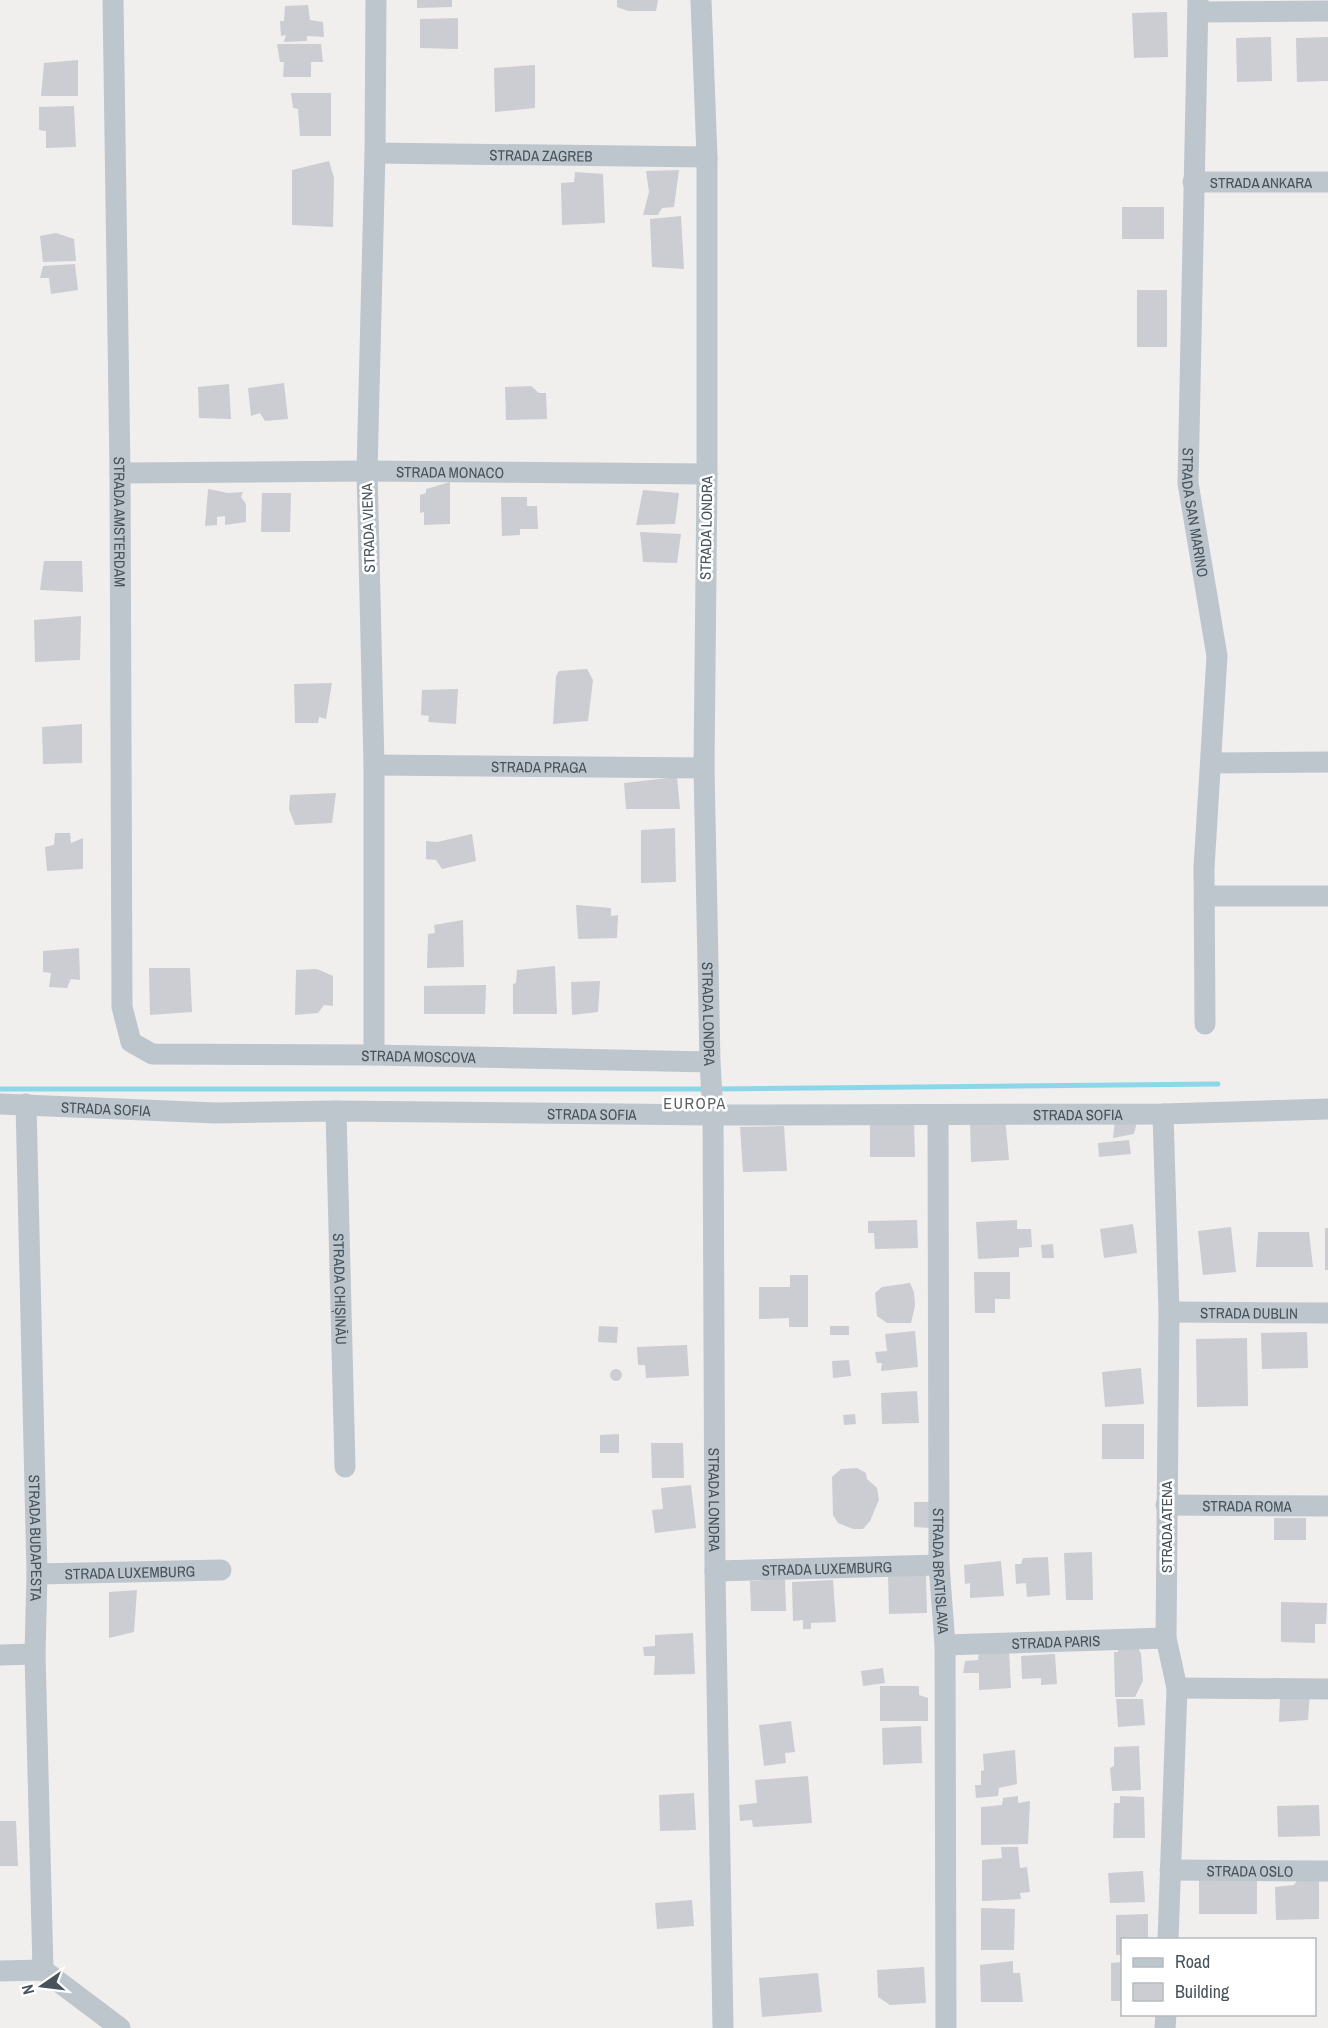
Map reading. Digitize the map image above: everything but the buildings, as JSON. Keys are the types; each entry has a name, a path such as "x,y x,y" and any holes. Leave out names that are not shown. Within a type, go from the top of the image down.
{"street":[{"name":"STRADA AMSTERDAM","path":"113,0 120,473 123,1007 131,1042"},
{"name":"STRADA VIENA","path":"374,1055 374,765 367,471 375,153 376,0"},
{"name":"STRADA LONDRA","path":"701,0 707,157 704,768 712,1108 715,1571 723,2028"},
{"path":"1198,6 1328,11"},
{"name":"STRADA SAN MARINO","path":"1198,6 1188,483 1216,657 1204,868 1205,1024"},
{"name":"STRADA ZAGREB","path":"375,153 707,157"},
{"name":"STRADA ANKARA","path":"1193,182 1328,182"},
{"name":"STRADA MONACO","path":"120,473 367,471 707,474"},
{"path":"1211,763 1328,762"},
{"name":"STRADA PRAGA","path":"374,765 704,768"},
{"path":"1205,896 1328,896"},
{"name":"STRADA MOSCOVA","path":"131,1042 152,1054 374,1055 710,1070"},
{"name":"STRADA SOFIA","path":"0,1104 216,1113 712,1108 938,1115 1163,1114 1328,1109"},
{"name":"STRADA BUDAPESTA","path":"26,1104 43,1970"},
{"name":"STRADA CHIȘINĂU","path":"336,1111 345,1467"},
{"name":"STRADA ATENA","path":"1163,1114 1169,1312 1166,1638 1178,1688 1168,1938"},
{"name":"STRADA BRATISLAVA","path":"938,1115 939,1566 945,1645 946,2028"},
{"name":"STRADA DUBLIN","path":"1169,1312 1328,1313"},
{"name":"STRADA ROMA","path":"1166,1505 1328,1506"},
{"name":"STRADA LUXEMBURG","path":"715,1571 939,1566"},
{"name":"STRADA LUXEMBURG","path":"37,1574 221,1570"},
{"name":"STRADA PARIS","path":"945,1645 1166,1638"},
{"path":"0,1655 35,1654"},
{"path":"1178,1688 1328,1689"},
{"name":"STRADA OSLO","path":"1170,1870 1328,1871"},
{"path":"0,1971 43,1970 120,2028"}],"waterway":[{"path":"716,1089 1218,1084"},
{"path":"0,1089 706,1089"}],"district":[{"name":"EUROPA","path":"695,1103"}]}
